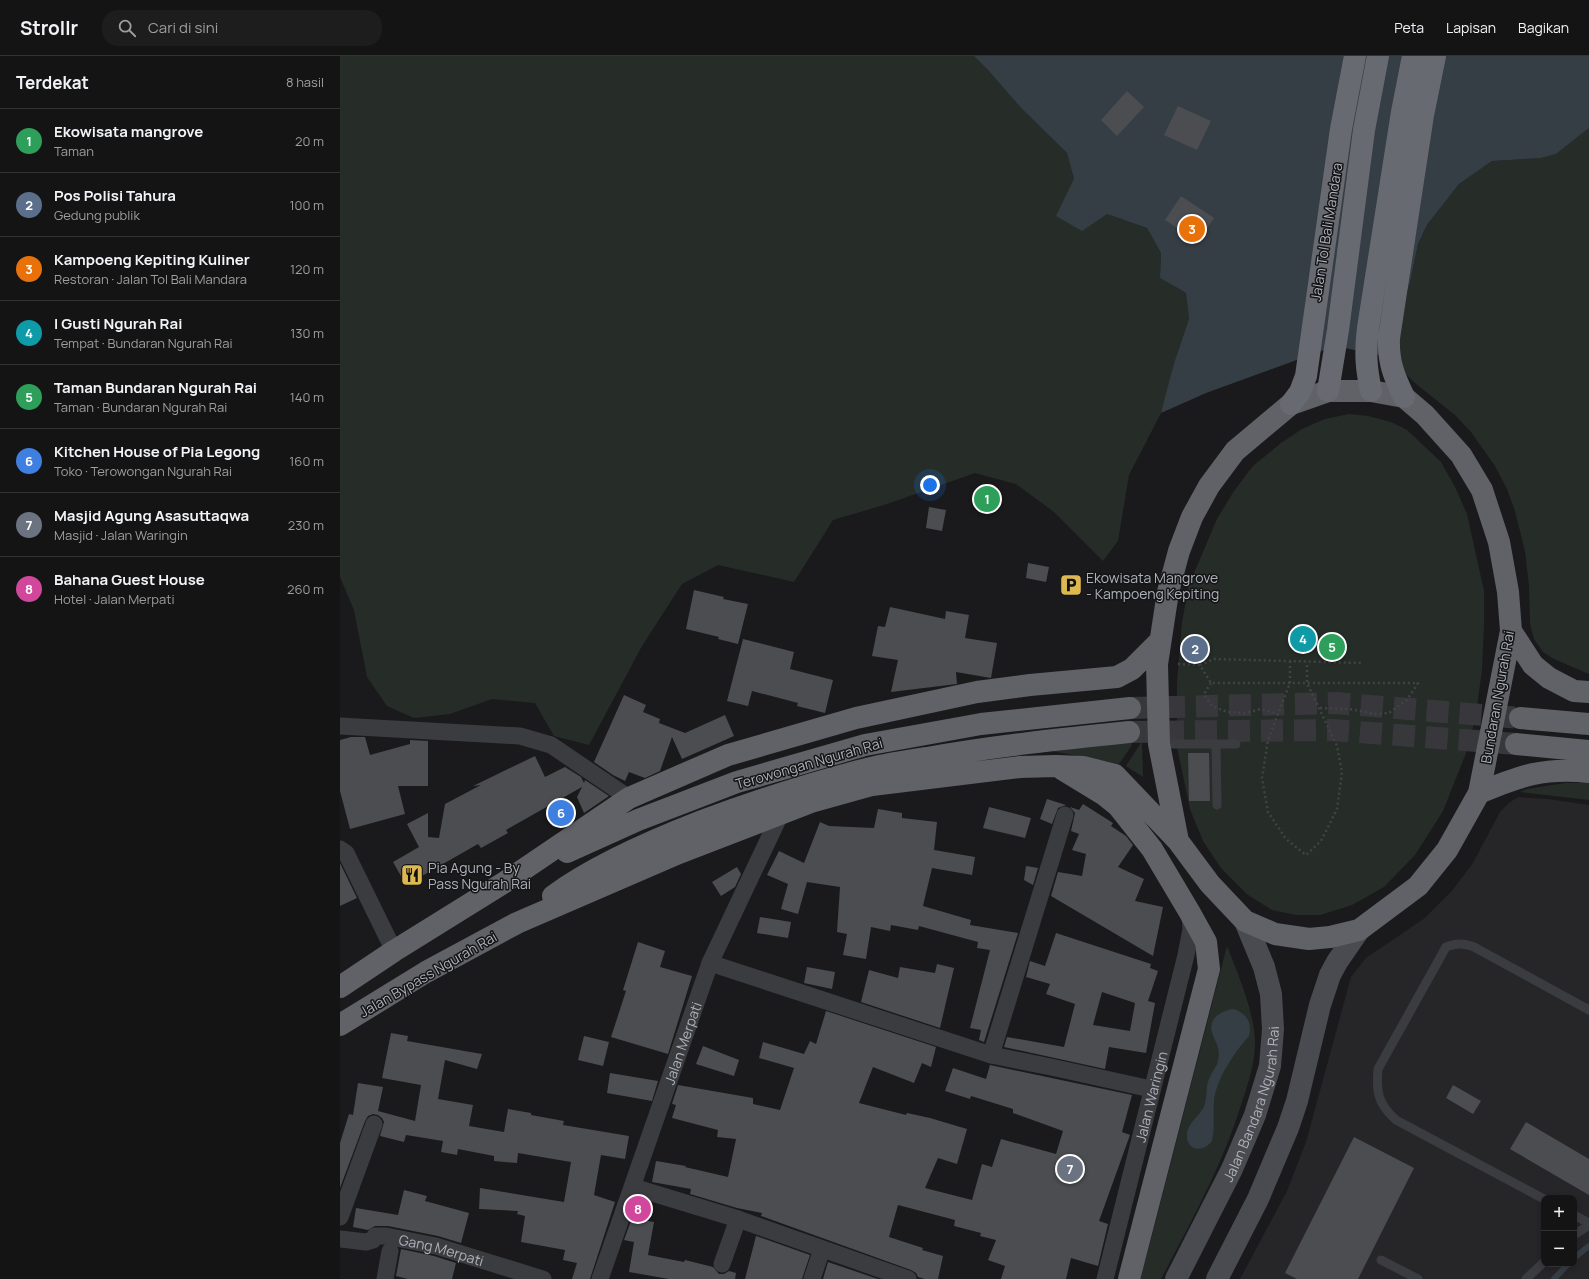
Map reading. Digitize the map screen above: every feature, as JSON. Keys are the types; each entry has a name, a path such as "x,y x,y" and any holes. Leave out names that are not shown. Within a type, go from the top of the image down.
{"highway":[{"name":"Jalan Tol Bali Mandara","path":"1291,404 1304,382 1307,369 1312,322 1339,145 1355,56"},
{"name":"Jalan Tol Bali Mandara","path":"1328,391 1338,330 1364,130 1378,56"},
{"path":"1369,383 1365,351 1368,328 1402,112 1413,56"},
{"path":"1399,387 1388,355 1389,338 1423,115 1435,56"},
{"name":"Bundaran Ngurah Rai","path":"1369,383 1399,387 1461,455 1482,490 1499,542 1508,592 1511,631 1479,794 1447,850 1418,886 1359,930 1330,937 1309,939 1275,934 1245,921 1210,884 1178,841 1159,744 1157,664 1168,592 1179,551 1192,517 1209,486 1235,451 1291,404 1328,391 1369,383"},
{"path":"1511,631 1533,665 1549,678 1574,691 1589,692"},
{"path":"340,987 394,951 505,882 629,798 728,755 856,718 977,692 1030,685 1117,677 1132,669 1160,641"},
{"name":"Terowongan Ngurah Rai","path":"505,882 638,820 737,782 865,745 981,724 1130,708"},
{"path":"1520,718 1589,724"},
{"name":"Terowongan Ngurah Rai","path":"517,923 568,886 598,869 677,831 749,804 868,768 980,749 1129,732"},
{"path":"1516,744 1589,751"},
{"path":"1056,766 1098,790 1118,806 1152,849 1206,942 1209,969 1129,1279"},
{"path":"517,923 679,853 811,802 872,785 1020,767 1082,767 1115,775 1178,841"},
{"path":"1479,794 1510,780 1543,771 1572,770 1589,772"},
{"name":"Jalan Bypass Ngurah Rai","path":"340,1025 426,972 517,923"}],"main road":[{"name":"Jalan Bandara Ngurah Rai","path":"1176,1279 1232,1169 1255,1115 1270,1066 1273,1029 1271,994 1264,967 1245,921"},
{"path":"1217,1279 1258,1199 1275,1162 1288,1128 1297,1101 1318,1012 1330,975 1359,930"}],"street":[{"path":"340,726 520,736 551,745 629,798"},
{"name":"Jalan Merpati","path":"600,1279 710,963 781,814"},
{"path":"991,1055 1065,815"},
{"path":"340,849 346,853 394,951"},
{"name":"Jalan Waringin","path":"1105,1279 1151,1089 1186,955 1191,929 1190,913"},
{"path":"710,963 991,1055 1151,1089"},
{"path":"340,1217 374,1124"},
{"path":"633,1187 738,1219 908,1279"},
{"path":"722,1264 738,1219"},
{"name":"Gang Merpati","path":"340,1239 366,1242 373,1240 375,1236 386,1236 436,1246 543,1279"},
{"path":"812,1279 822,1249"},
{"path":"385,1279 390,1252"}],"lane":[{"path":"1159,744 1236,744"},
{"path":"1216,744 1217,805"},
{"path":"1541,1197 1396,1120 1385,1110 1379,1099 1377,1083 1378,1069 1446,947 1457,943 1464,943 1474,947 1589,1010"},
{"path":"1577,1217 1589,1224 1577,1233"},
{"path":"1381,1260 1418,1279"},
{"path":"1526,1279 1541,1265"}],"path":[{"path":"1157,664 1200,665 1214,659 1361,663"},
{"path":"1290,661 1290,682 1268,740 1262,778 1268,812 1286,839 1306,855 1321,841 1337,809 1342,772 1337,746 1307,683 1307,662"},
{"path":"1200,665 1211,683"},
{"path":"1211,683 1418,683 1407,700 1389,712 1375,714 1350,709 1319,708"},
{"path":"1211,683 1204,694 1212,706 1227,712 1245,713 1261,709 1278,714"}],"shaded area":[{"path":"340,56 974,56 1021,108 1067,153 1074,179 1107,214 1147,228 1161,253 1160,278 1186,293 1189,319 1174,363 1161,413 1129,475 1118,541 1103,561 1054,512 1016,484 975,473 887,504 833,520 794,582 718,565 682,584 642,646 589,745 554,736 535,703 492,699 450,714 414,718 387,706 367,677 354,610 340,577"},
{"path":"974,56 1589,56 1589,128 1556,154 1541,158 1492,161 1459,184 1427,225 1418,244 1410,282 1402,307 1398,359 1335,346 1206,393 1161,413 1174,363 1189,319 1186,293 1160,278 1161,253 1147,228 1107,214 1082,231 1056,216 1074,179 1067,153 1021,108"},
{"path":"1589,128 1589,674 1554,659 1543,652 1534,639 1530,624 1529,585 1525,551 1515,511 1507,489 1495,466 1471,432 1455,415 1416,384 1406,374 1398,359 1402,307 1410,282 1418,244 1427,225 1459,184 1492,161 1541,158 1556,154"},
{"path":"1349,414 1368,416 1391,422 1407,430 1441,462 1455,487 1467,514 1484,591 1482,669 1476,714 1468,748 1443,811 1415,855 1384,887 1352,905 1320,915 1296,915 1272,910 1248,895 1221,868 1203,841 1190,809 1177,747 1177,683 1182,622 1189,585 1217,519 1234,491 1253,466 1281,443 1302,429 1325,419"},
{"path":"1142,741 1143,777 1126,766"},
{"path":"1132,742 1132,745 1119,764 1047,750"},
{"path":"1565,783 1589,783 1589,800 1520,792 1527,789"},
{"path":"1518,797 1548,799 1589,805 1589,1279 1240,1279 1287,1191 1306,1142 1351,977 1366,958 1425,918 1451,892 1473,863 1500,812"},
{"path":"1227,946 1246,995 1253,1022 1255,1046 1250,1074 1226,1148 1195,1214 1161,1279 1139,1279 1148,1251"},
{"path":"1234,1009 1242,1013 1248,1019 1250,1027 1249,1036 1232,1058 1219,1083 1214,1100 1214,1126 1212,1141 1200,1149 1192,1147 1187,1140 1189,1127 1204,1107 1208,1080 1219,1056 1219,1051 1212,1032 1212,1023 1221,1013"}],"building":[{"path":"1127,91 1144,107 1117,136 1101,120"},
{"path":"1178,106 1211,121 1197,150 1164,135"},
{"path":"1181,196 1214,218 1198,242 1165,220"},
{"path":"929,507 946,510 942,531 926,528"},
{"path":"1028,563 1049,567 1046,582 1026,578"},
{"path":"694,590 724,597 723,599 748,604 738,644 718,639 719,637 686,629"},
{"path":"890,607 945,619 946,611 969,615 965,638 997,643 991,678 956,672 957,684 891,692 898,660 872,656 878,626 885,627"},
{"path":"1186,638 1205,639 1204,659 1185,658"},
{"path":"743,639 794,652 790,669 833,680 825,713 797,706 798,703 752,691 748,706 727,701"},
{"path":"624,695 646,705 643,712 660,719 659,723 685,733 725,715 734,736 682,759 672,737 660,771 645,778 629,772 625,781 594,762"},
{"path":"351,737 365,737 370,755 410,744 410,740 428,741 428,786 398,786 405,814 350,829 340,791 340,740"},
{"path":"1188,753 1209,753 1210,801 1189,801"},
{"path":"535,756 545,777 565,767 581,777 584,783 585,780 609,796 584,813 577,797 582,787 506,830 508,833 481,848 478,844 406,885 393,862 419,847 407,824 428,813 428,837 439,838 445,804 481,785 473,786"},
{"path":"1047,799 1066,805 1058,808 1052,824 1040,819"},
{"path":"1083,804 1113,823 1111,826 1126,836 1133,845 1118,867 1144,879 1135,901 1163,907 1153,956 1051,896 1058,872 1082,876 1086,854 1072,850 1079,834 1071,831 1075,813 1070,807 1079,810"},
{"path":"989,807 1031,818 1025,838 983,828"},
{"path":"878,809 902,813 902,818 937,822 934,850 975,857 972,875 932,868 923,906 971,920 970,925 1018,933 984,1042 979,1040 981,1030 970,1028 990,950 977,948 978,942 919,926 918,930 891,925 890,931 871,927 866,959 843,955 847,934 837,932 840,887 807,882 798,914 781,909 788,884 767,875 779,851 804,863 820,822 829,826 874,828"},
{"path":"340,863 357,898 340,906"},
{"path":"1026,866 1038,868 1033,885 1024,880"},
{"path":"737,867 741,874 735,887 721,896 712,882"},
{"path":"760,917 791,922 788,938 757,933"},
{"path":"1056,933 1151,964 1150,968 1158,971 1148,1001 1155,1003 1146,1053 1109,1047 1105,1069 1004,1047 1007,1037 1064,1047 1075,1004 1046,994 1050,984 1026,977 1030,961 1045,966","holes":["1102,992 1135,1003 1130,1031 1093,1025"]},
{"path":"638,942 665,951 660,967 692,976 668,1054 611,1037 626,991 623,990"},
{"path":"937,964 954,968 940,1028 861,1002 869,970 898,978 900,967 935,973"},
{"path":"807,967 835,972 832,989 804,983"},
{"path":"826,1011 936,1047 931,1067 922,1063 914,1083 873,1067 859,1103 906,1115 907,1113 930,1118 967,1129 957,1164 938,1158 925,1188 972,1200 982,1164 992,1167 1001,1139 1056,1154 1063,1131 1013,1113 1013,1109 971,1096 970,1099 945,1091 953,1068 986,1079 990,1065 1132,1095 1122,1132 1130,1135 1099,1221 1108,1224 1098,1266 1071,1258 1066,1279 1001,1279 1005,1266 988,1260 996,1240 980,1236 981,1233 954,1226 955,1220 898,1205 889,1237 923,1248 922,1250 943,1256 938,1279 925,1279 918,1277 916,1273 911,1270 761,1216 762,1213 737,1208 690,1194 691,1189 652,1182 656,1161 686,1166 685,1167 728,1177 736,1139 717,1137 718,1130 672,1118 676,1105 672,1104 678,1085 753,1098 753,1104 780,1110 794,1068 759,1058 763,1042 804,1054 810,1041 816,1044"},
{"path":"391,1033 408,1036 407,1041 482,1054 477,1069 445,1060 438,1099 473,1105 469,1126 504,1132 508,1109 564,1121 563,1125 629,1136 625,1159 601,1155 594,1195 615,1202 590,1279 572,1279 577,1263 563,1260 565,1250 521,1242 525,1216 517,1214 518,1211 479,1209 480,1188 564,1202 571,1162 518,1153 517,1163 494,1161 494,1156 458,1149 457,1155 441,1152 443,1141 406,1135 404,1142 380,1136 384,1122 378,1115 373,1114 368,1116 365,1121 340,1188 340,1143 349,1114 353,1115 358,1083 383,1087 378,1111 415,1121 421,1085 382,1078"},
{"path":"584,1036 609,1042 603,1066 578,1060"},
{"path":"703,1046 739,1060 734,1076 696,1064"},
{"path":"610,1073 658,1081 652,1101 607,1093"},
{"path":"1453,1085 1481,1101 1473,1114 1446,1098"},
{"path":"1526,1122 1589,1159 1589,1195 1510,1149"},
{"path":"1354,1137 1414,1168 1358,1279 1297,1279 1285,1273"},
{"path":"404,1190 427,1196 425,1201 469,1213 461,1243 438,1236 388,1226 375,1226 368,1230 353,1227 356,1208 398,1215"},
{"path":"632,1218 654,1222 648,1255 684,1262 685,1260 713,1267 719,1274 724,1274 729,1271 736,1273 735,1279 669,1279 629,1272 634,1242 624,1240"},
{"path":"756,1236 810,1255 802,1279 745,1279"},
{"path":"401,1249 434,1256 456,1263 452,1279 408,1279 396,1276"},
{"path":"828,1262 878,1279 823,1279"}],"waterway":[{"path":"1577,1256 1589,1246"},
{"path":"1554,1279 1565,1267"}],"tunnel":[{"path":"1130,708 1335,703 1520,718"},
{"path":"1129,732 1332,730 1516,744"}],"place":[{"name":"Kampoeng Kepiting Kuliner","path":"1192,229"},
{"name":"Ekowisata mangrove","path":"987,499"},
{"name":"Ekowisata Mangrove - Kampoeng Kepiting","path":"1071,585"},
{"name":"I Gusti Ngurah Rai","path":"1303,639"},
{"name":"Taman Bundaran Ngurah Rai","path":"1332,647"},
{"name":"Pos Polisi Tahura","path":"1195,649"},
{"name":"Kitchen House of Pia Legong","path":"561,813"},
{"name":"Pia Agung - By Pass Ngurah Rai","path":"412,875"},
{"name":"Masjid Agung Asasuttaqwa","path":"1070,1169"},
{"name":"Bahana Guest House","path":"638,1209"}]}
